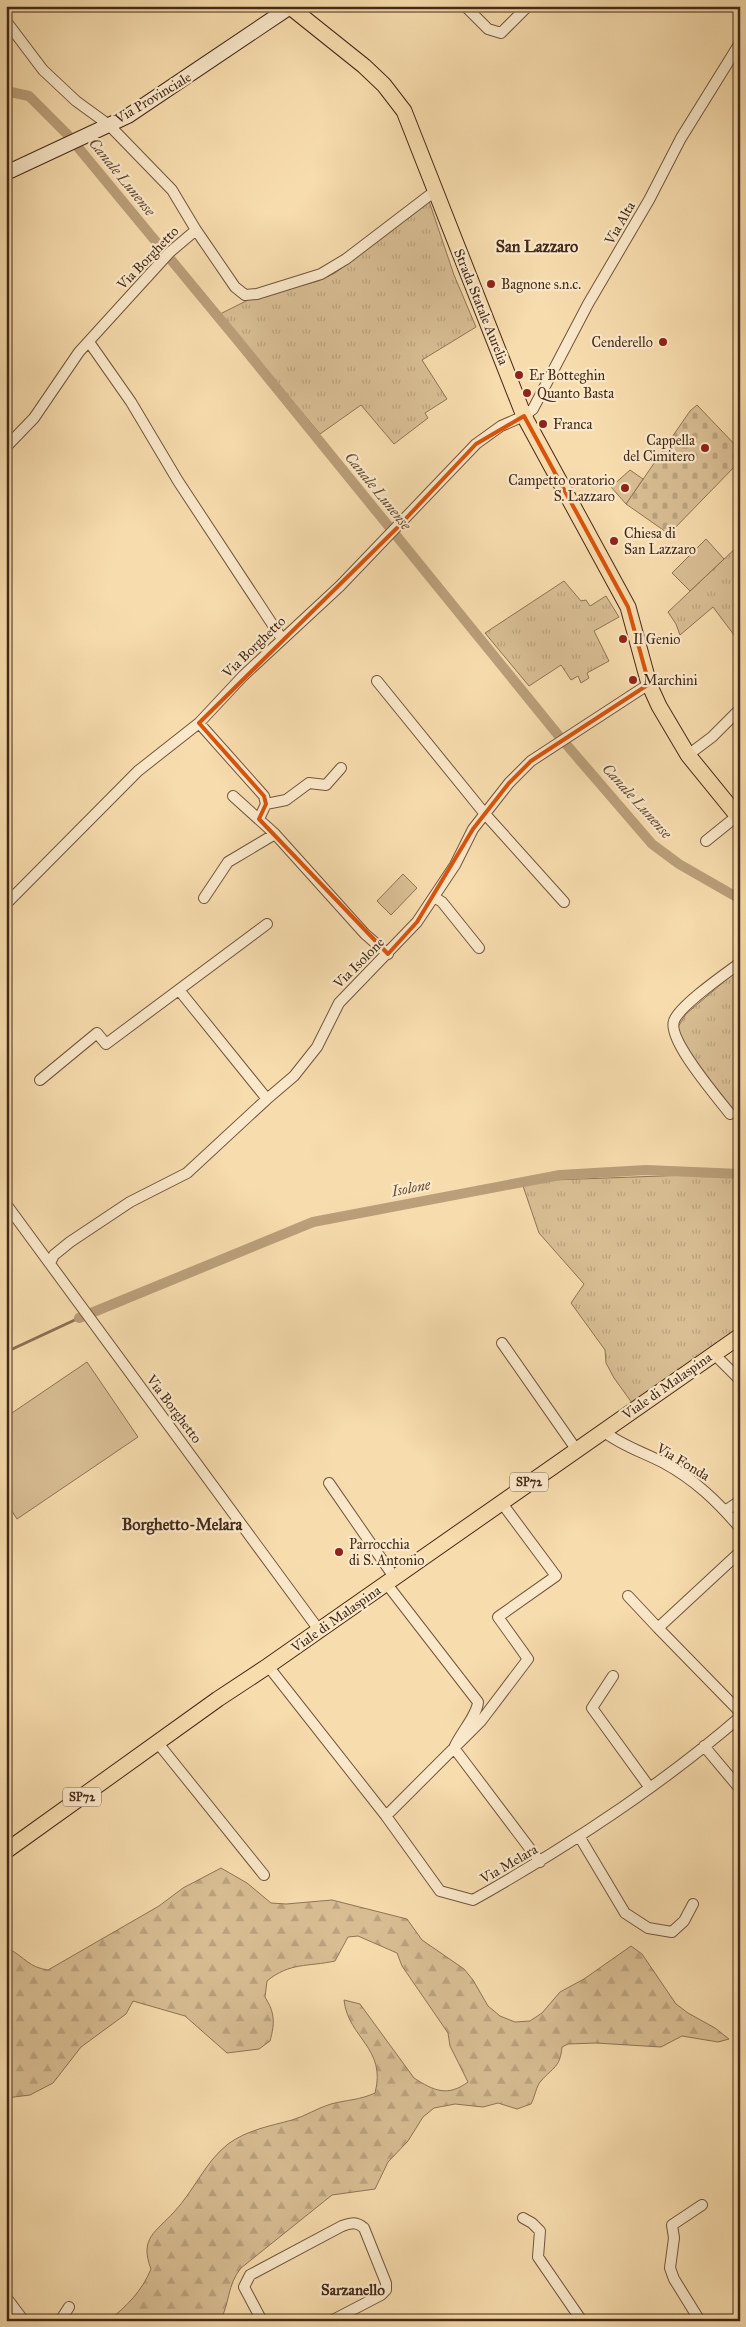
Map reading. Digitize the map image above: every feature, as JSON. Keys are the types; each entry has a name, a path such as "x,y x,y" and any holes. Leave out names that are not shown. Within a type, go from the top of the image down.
{"main road":[{"name":"Strada Statale Aurelia","path":"289,7 384,85 404,111 524,416 628,607 649,684 670,728 688,755 739,817"},
{"name":"Viale di Malaspina","path":"6,1851 157,1742 740,1336"}],"street":[{"path":"465,6 488,29 501,33 528,6"},
{"name":"Via Provinciale","path":"6,173 128,116 289,7"},
{"path":"6,21 43,70 76,101 110,125 172,190 196,230"},
{"name":"Via Alta","path":"524,416 533,410 545,390 559,357 649,200 680,138 740,43"},
{"name":"Via Borghetto","path":"6,447 34,418 89,342 167,255 196,230 234,288 245,295 253,295 321,274 346,259 435,191"},
{"path":"89,342 131,402 178,481 282,639"},
{"name":"Via Borghetto","path":"6,904 138,770 199,723 243,676 394,532 476,444 501,426 524,416"},
{"path":"377,681 485,814 564,902"},
{"name":"Via Isolone","path":"50,1264 54,1255 70,1242 122,1207 187,1173 294,1076 318,1047 339,1003 352,987 388,954 417,922 434,897 473,829 508,784 531,761 649,684"},
{"path":"688,755 712,737 740,709"},
{"path":"199,723 264,796 266,804 259,819"},
{"path":"266,804 286,800 310,783 326,784 341,768"},
{"path":"233,796 274,834 365,934 388,954"},
{"path":"706,841 739,817"},
{"path":"204,898 228,862 274,834"},
{"path":"434,897 442,902 478,948"},
{"path":"40,1080 97,1033 106,1044 267,924"},
{"path":"730,1114 683,1050 675,1037 672,1027 679,1012 740,963"},
{"path":"179,990 267,1099"},
{"name":"Via Borghetto","path":"6,1204 319,1630"},
{"path":"502,1343 576,1449"},
{"path":"714,1354 740,1380"},
{"name":"Via Fonda","path":"603,1431 617,1442 664,1463 703,1488 740,1528"},
{"path":"329,1484 390,1580 478,1702 478,1710 460,1734 454,1748"},
{"path":"725,1511 740,1500"},
{"path":"386,1816 481,1721 528,1659 498,1617 556,1576 501,1502"},
{"path":"658,1628 740,1552"},
{"path":"628,1596 740,1712"},
{"name":"Via Melara","path":"268,1666 386,1816 440,1891 473,1900 540,1862 650,1788 740,1717"},
{"path":"612,1676 592,1708 650,1788"},
{"path":"157,1742 264,1875"},
{"path":"704,1746 740,1789"},
{"path":"454,1748 540,1862"},
{"path":"579,1836 625,1913 648,1928 672,1932 684,1921 693,1904"},
{"path":"700,2321 670,2268 674,2238 672,2226 702,2205"},
{"path":"523,2218 532,2223 540,2232 538,2257 582,2321"},
{"path":"262,2321 244,2286 250,2274 342,2226 358,2223 364,2228 368,2237 386,2283 386,2290 381,2295 331,2321"},
{"path":"6,2297 24,2321"},
{"path":"60,2321 69,2308"}],"highlighted area":[{"path":"524,416 628,607 649,684 531,761 509,783 473,829 417,922 388,954 259,819 266,804 264,796 199,723 397,528 476,444"}],"green space":[{"path":"429,201 454,275 476,327 422,360 447,399 425,413 428,418 394,444 361,405 320,434 220,314 248,300 318,281 335,273"},
{"path":"697,405 740,450 740,461 669,534 626,504 690,411"},
{"name":"Campetto oratorio S. Lazzaro","path":"630,470 643,479 626,504 611,487"},
{"path":"706,539 724,559 690,591 672,573"},
{"path":"740,544 740,643 713,607 680,635 676,624 668,612"},
{"path":"564,581 581,601 586,600 590,606 606,596 619,617 594,631 609,661 587,673 589,678 581,683 578,676 571,680 561,665 529,686 485,633"},
{"path":"403,874 417,888 391,915 377,901"},
{"path":"740,968 740,1111 732,1110 701,1071 687,1050 678,1027 686,1014"},
{"path":"688,1175 740,1177 740,1327 632,1403 606,1363 605,1350 571,1303 584,1284 539,1233 523,1186 552,1180"},
{"path":"87,1362 138,1437 17,1519 6,1502 6,1417"},
{"path":"221,1868 247,1883 271,1903 286,1904 332,1900 407,1919 422,1940 464,1969 473,1980 488,2006 500,2016 515,2022 530,2021 542,2013 560,1992 584,1979 631,1946 642,1954 676,2004 729,2039 718,2042 682,2036 661,2047 596,2043 568,2044 562,2047 558,2063 539,2083 531,2104 517,2109 498,2103 483,2107 455,2104 434,2108 423,2117 408,2141 388,2162 375,2189 332,2195 241,2268 233,2281 226,2308 220,2321 108,2321 133,2298 147,2277 151,2269 147,2250 151,2236 181,2204 213,2159 228,2144 251,2132 297,2118 326,2106 375,2093 376,2065 372,2054 352,2024 344,2000 360,2004 414,2078 435,2089 447,2091 461,2087 468,2082 450,2046 448,2033 402,1966 397,1953 358,1936 348,1937 335,1961 292,1968 275,1975 267,1981 265,1997 271,2008 273,2029 270,2041 259,2049 227,2053 185,2016 133,2001 126,2014 81,2047 53,2083 30,2095 6,2098 6,1951 9,1949 31,1964 48,1970 159,1906 183,1888"}],"waterway":[{"name":"Canale Lunense","path":"6,91 29,96 67,134 239,342 559,736 652,844 679,864 740,899"},
{"name":"Isolone","path":"79,1318 313,1222 560,1175 646,1170 740,1174"},
{"path":"6,1352 79,1318"}],"place":[{"name":"Bagnone s.n.c.","path":"491,284"},
{"name":"Cenderello","path":"663,342"},
{"name":"Er Botteghin","path":"519,375"},
{"name":"Quanto Basta","path":"527,393"},
{"name":"Franca","path":"543,424"},
{"name":"Cappella del Cimitero","path":"705,448"},
{"name":"Campetto oratorio S. Lazzaro","path":"625,488"},
{"name":"Chiesa di San Lazzaro","path":"614,541"},
{"name":"Il Genio","path":"623,639"},
{"name":"Marchini","path":"633,680"},
{"name":"Parrocchia di S. Antonio","path":"339,1552"}],"district":[{"name":"San Lazzaro","path":"537,246"},
{"name":"Borghetto-Melara","path":"182,1524"},
{"name":"Sarzanello","path":"353,2290"}]}
